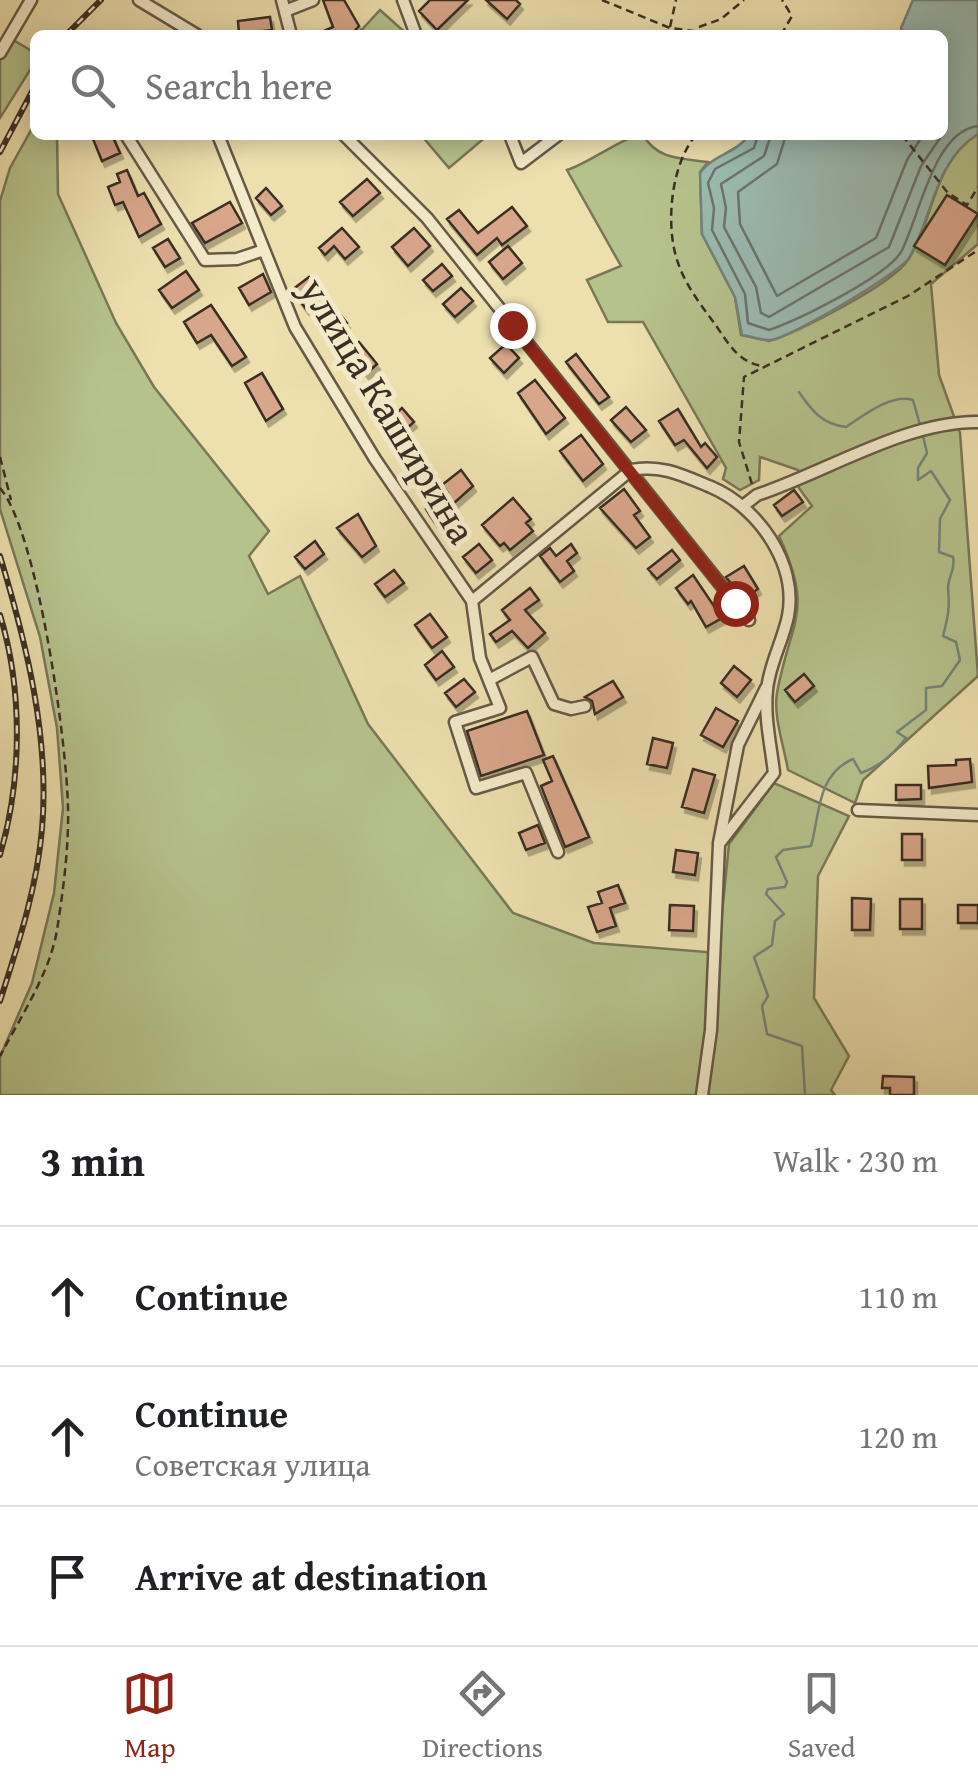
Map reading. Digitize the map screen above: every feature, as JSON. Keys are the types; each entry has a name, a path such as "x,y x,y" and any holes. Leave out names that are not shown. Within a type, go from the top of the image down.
{"street":[{"path":"0,53 31,0"},
{"path":"138,0 189,30"},
{"path":"290,30 283,5 313,0"},
{"path":"404,0 414,30"},
{"path":"129,140 205,260 237,259 264,250"},
{"name":"улица Каширина","path":"220,140 295,327 376,459 472,600"},
{"path":"349,140 426,218 749,620"},
{"path":"512,140 521,163 551,140"},
{"path":"743,506 757,495 909,434 945,422 978,422"},
{"path":"558,852 526,772 476,788 455,722 500,708 480,658 472,600 632,470 651,466 672,470 728,494 743,506 772,540 788,587 786,626 767,687 738,745 718,844 712,1030 702,1095"},
{"path":"488,680 532,657 554,704 571,709 585,706"},
{"path":"718,844 774,773 767,687"},
{"path":"858,810 978,815"}],"path":[{"path":"602,0 670,28 699,30"},
{"path":"670,28 676,0"},
{"path":"694,29 721,19 744,0"},
{"path":"782,0 792,16 784,30"},
{"path":"692,140 683,150 675,187 674,248 679,268 741,358 764,366"},
{"path":"906,140 948,193 967,205 978,186"},
{"path":"757,495 740,442 744,377 908,296 978,250"},
{"path":"0,457 34,576 62,742 68,810 56,935 0,1056"},
{"path":"0,488 12,502"}],"green space":[{"path":"380,10 402,30 362,30"},
{"path":"10,38 30,50 30,70 0,118 0,61"},
{"path":"30,132 30,140 57,140 58,194 116,323 154,387 269,531 249,556 268,594 300,576 368,724 513,913 594,943 718,953 729,844 774,783 849,816 818,876 814,998 849,1056 831,1090 835,1095 0,1095 0,1057 32,983 54,893 63,808 57,728 40,637 0,509 0,201 10,168"},
{"path":"978,134 978,244 931,284 939,375 960,433 978,676 863,780 855,803 788,770 778,721 777,693 798,600 790,562 779,536 812,506 799,488 798,470 760,457 759,480 740,490 723,479 726,468 643,322 608,322 587,280 621,266 567,170 625,140 647,140 663,153 708,162 700,172 702,234 735,297 741,335 769,341 843,306 899,270 917,244 943,175 963,146"},
{"path":"425,140 482,140 449,168"}],"water":[{"path":"913,0 978,0 978,134 963,145 943,174 917,242 901,266 844,304 782,337 768,340 742,335 735,297 702,234 700,173 744,140 948,140 948,30 901,28"}],"building":[{"path":"323,0 344,0 359,26 355,30 326,30 333,27"},
{"path":"430,0 468,0 437,30 419,11"},
{"path":"486,0 516,0 520,4 507,19"},
{"path":"270,17 272,30 239,30 238,21"},
{"path":"93,140 114,140 120,153 102,161"},
{"path":"127,170 138,196 144,193 161,224 139,237 123,202 115,205 108,187 120,182 117,174"},
{"path":"367,179 380,193 353,216 340,202"},
{"path":"266,188 282,206 271,215 256,198"},
{"path":"947,195 978,214 945,265 914,246"},
{"path":"230,202 242,223 205,243 192,223"},
{"path":"512,207 527,226 502,245 497,238 477,255 447,219 459,210 478,233"},
{"path":"342,228 359,247 345,259 334,246 325,255 319,248"},
{"path":"414,228 430,246 408,266 392,247"},
{"path":"168,239 180,258 165,267 153,248"},
{"path":"508,246 522,263 503,279 489,262"},
{"path":"442,264 452,276 433,291 423,280"},
{"path":"186,271 199,290 172,308 159,290"},
{"path":"263,274 271,292 249,305 239,288"},
{"path":"309,277 347,323 336,331 314,303 306,309 292,290"},
{"path":"461,288 473,301 455,317 443,304"},
{"path":"211,305 246,357 232,366 211,335 197,343 184,322"},
{"path":"359,342 377,364 366,374 348,351"},
{"path":"506,344 519,358 504,373 490,358"},
{"path":"576,354 609,397 599,404 566,362"},
{"path":"262,373 283,409 266,421 245,383"},
{"path":"535,380 565,418 546,434 518,393"},
{"path":"626,407 646,430 631,442 611,420"},
{"path":"402,408 414,422 397,437 385,423"},
{"path":"678,409 701,447 705,443 717,457 707,468 684,440 675,445 659,421"},
{"path":"581,435 603,464 583,481 560,451"},
{"path":"461,470 473,486 434,521 426,509 448,493 442,485"},
{"path":"624,489 640,511 634,515 650,537 636,548 600,508"},
{"path":"794,490 803,502 782,516 774,505"},
{"path":"513,498 531,519 526,523 533,531 510,550 504,543 500,546 482,525"},
{"path":"358,514 376,546 362,557 337,528"},
{"path":"315,541 324,554 305,569 295,557"},
{"path":"479,544 492,560 476,573 463,557"},
{"path":"571,544 577,553 567,561 574,571 560,582 540,556 550,548 556,556"},
{"path":"672,550 680,560 657,579 648,569"},
{"path":"744,566 758,589 743,599 726,577"},
{"path":"394,570 404,583 385,597 375,584"},
{"path":"693,575 722,618 706,627 691,601 688,604 676,588"},
{"path":"530,588 539,600 525,610 545,633 528,648 512,631 496,642 490,634 510,620 502,610"},
{"path":"430,614 447,637 432,648 415,625"},
{"path":"442,651 454,667 436,680 425,665"},
{"path":"734,666 751,680 737,697 721,683"},
{"path":"804,674 814,686 795,702 785,690"},
{"path":"464,679 475,692 456,707 445,693"},
{"path":"613,681 623,697 595,714 592,701 585,697"},
{"path":"716,708 738,721 723,747 701,735"},
{"path":"527,711 544,755 481,776 467,731"},
{"path":"653,738 673,743 667,768 647,764"},
{"path":"553,756 589,837 565,847 541,786 552,781 543,760"},
{"path":"970,759 972,782 929,788 928,766 956,765 956,760"},
{"path":"693,769 715,775 704,813 682,807"},
{"path":"896,785 921,785 921,799 896,800"},
{"path":"538,825 545,843 526,850 519,833"},
{"path":"902,834 922,834 922,860 902,860"},
{"path":"676,850 698,853 695,875 673,872"},
{"path":"618,885 625,903 610,908 616,926 597,932 588,907 602,903 598,892"},
{"path":"852,898 871,899 870,930 852,930"},
{"path":"900,899 922,899 922,929 900,929"},
{"path":"670,905 694,906 693,931 669,930"},
{"path":"958,905 978,905 978,923 958,923"},
{"path":"883,1076 914,1077 914,1095 890,1095 890,1088 882,1088"}],"waterway":[{"path":"799,392 818,416 846,427 887,402 913,400 920,425"},
{"path":"805,1095 802,1046 767,1034 762,1006 768,996 754,957 772,945 775,921 784,914 766,894 768,889 785,887 787,882 776,857 783,850 811,846 821,797 832,775 853,759 861,773 891,755 906,738 897,732 926,710 926,688 942,686 960,660 956,642 943,636 954,562 953,557 939,552 940,519 950,500 931,471 918,480 918,468 927,453 922,432"}],"railway":[{"path":"71,30 101,0"},
{"path":"0,152 30,95"},
{"path":"0,556 34,690 44,794 36,873 0,1001"},
{"path":"0,615 13,674 17,735 13,796 0,855"}],"route":[{"path":"512,325 735,603"}]}
